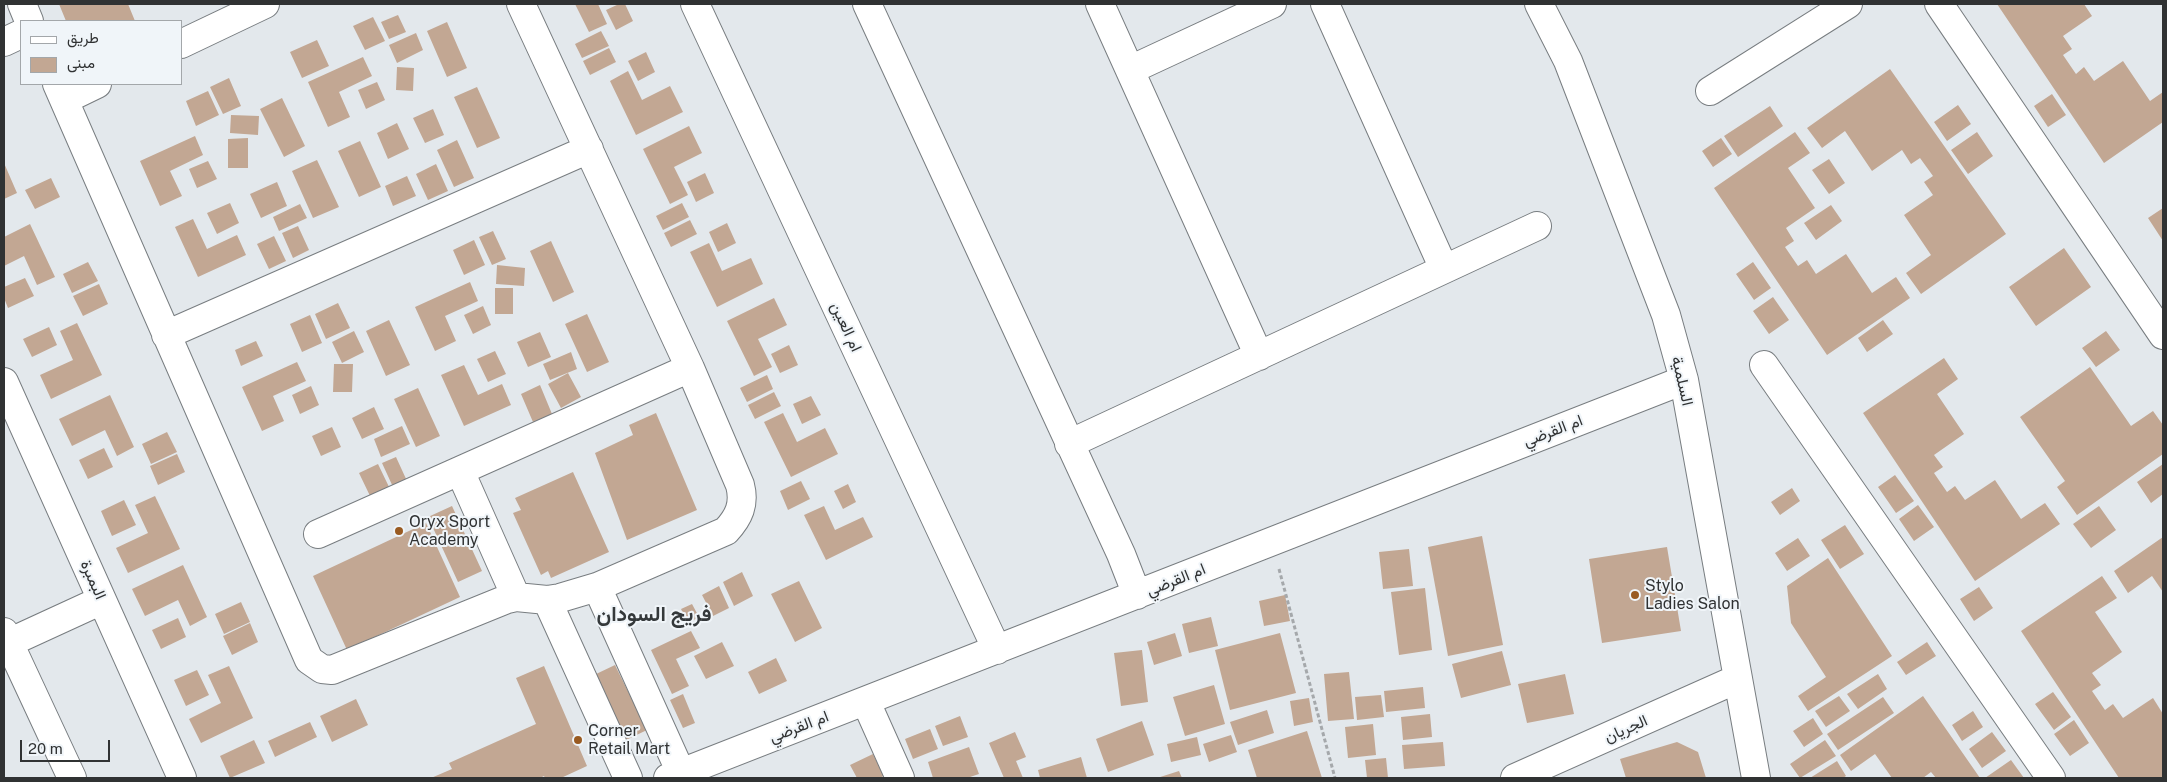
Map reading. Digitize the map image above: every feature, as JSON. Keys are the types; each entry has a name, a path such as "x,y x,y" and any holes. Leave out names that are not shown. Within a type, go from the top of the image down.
{"street":[{"path":"22,4 29,20"},
{"path":"182,44 262,4"},
{"path":"92,85 61,92 262,557 309,660 314,665 332,670 516,597 547,600 597,587 726,532 740,513 742,494 740,485 690,368 521,4"},
{"name":"ام العين","path":"696,4 997,650"},
{"path":"867,4 1120,554 1137,595"},
{"path":"1100,4 1259,356"},
{"path":"1130,70 1272,4"},
{"path":"1325,4 1444,269"},
{"name":"السلمية","path":"1539,4 1568,61 1666,315 1684,380 1756,778"},
{"path":"1710,91 1848,4"},
{"path":"1939,4 2163,335"},
{"path":"4,42 20,34"},
{"path":"166,335 589,149"},
{"path":"1069,444 1537,226"},
{"path":"1764,365 2051,778"},
{"path":"318,534 690,368"},
{"name":"ام القرضي","path":"675,775 866,702 1684,380"},
{"name":"البمبرة","path":"4,382 182,778"},
{"path":"460,471 516,597"},
{"path":"597,587 675,775"},
{"path":"72,778 5,640 102,600"},
{"path":"547,600 628,778"},
{"name":"الجريان","path":"1515,778 1737,679"},
{"path":"866,702 900,778"}],"path":[{"path":"1272,542 1334,778"}],"building":[{"path":"59,4 128,4 135,20 66,20"},
{"path":"575,4 598,4 607,24 589,32"},
{"path":"619,4 625,4 633,21 616,30 606,10"},
{"path":"1997,4 2084,4 2092,16 2063,36 2072,49 2063,55 2076,74 2084,67 2094,81 2123,61 2150,101 2163,92 2163,122 2104,163"},
{"path":"398,15 406,32 389,39 381,22"},
{"path":"373,17 385,41 365,50 353,26"},
{"path":"447,22 467,68 447,77 427,31"},
{"path":"601,31 609,46 582,58 575,44"},
{"path":"416,33 423,50 397,63 389,45"},
{"path":"317,40 329,66 302,78 290,52"},
{"path":"609,48 616,62 590,75 583,61"},
{"path":"646,52 655,72 638,81 628,61"},
{"path":"363,57 372,76 339,92 350,117 328,127 308,82"},
{"path":"397,67 414,68 413,91 396,90"},
{"path":"1890,69 2006,234 1921,294 1906,273 1931,255 1904,215 1933,195 1924,182 1933,176 1920,158 1911,164 1902,150 1872,171 1845,131 1822,148 1807,128"},
{"path":"628,71 642,100 670,86 683,112 636,135 610,81"},
{"path":"229,78 241,106 223,114 210,87"},
{"path":"377,82 385,100 366,109 358,90"},
{"path":"477,87 500,138 477,148 454,97"},
{"path":"208,91 219,115 196,126 186,101"},
{"path":"2052,94 2066,115 2048,127 2034,106"},
{"path":"282,98 305,146 284,157 260,109"},
{"path":"1958,105 1971,124 1947,141 1934,122"},
{"path":"1770,106 1783,126 1738,157 1724,136"},
{"path":"433,109 444,135 425,143 413,118"},
{"path":"231,115 259,116 258,135 230,133"},
{"path":"397,123 409,149 388,159 377,133"},
{"path":"689,126 702,153 674,167 688,195 670,204 643,149"},
{"path":"1795,132 1810,153 1788,168 1815,208 1786,228 1794,241 1785,247 1798,266 1807,260 1816,274 1846,254 1872,293 1896,277 1910,298 1827,355 1714,188"},
{"path":"1977,132 1993,156 1968,174 1951,150"},
{"path":"195,136 203,155 170,171 182,196 160,206 140,161"},
{"path":"248,138 248,168 228,168 228,139"},
{"path":"1721,138 1732,154 1713,167 1702,151"},
{"path":"457,140 474,178 454,187 437,150"},
{"path":"360,141 381,187 359,197 338,151"},
{"path":"1829,159 1845,183 1829,194 1812,170"},
{"path":"317,160 339,207 313,218 292,171"},
{"path":"208,161 217,179 197,188 189,169"},
{"path":"4,163 17,193 4,199"},
{"path":"436,164 448,191 428,200 416,174"},
{"path":"705,173 714,193 696,202 687,182"},
{"path":"407,176 416,196 393,206 385,186"},
{"path":"51,178 60,197 35,209 25,190"},
{"path":"277,182 287,206 261,218 250,194"},
{"path":"230,203 239,223 217,234 207,213"},
{"path":"682,203 689,217 663,230 656,216"},
{"path":"300,204 307,218 279,231 273,217"},
{"path":"1831,205 1842,221 1816,240 1804,223"},
{"path":"2163,208 2163,241 2148,218"},
{"path":"193,219 207,249 237,235 246,255 198,277 175,227"},
{"path":"690,220 697,234 671,247 664,233"},
{"path":"727,223 736,243 718,252 709,232"},
{"path":"30,224 55,277 37,285 24,256 4,266 4,237"},
{"path":"298,226 309,250 293,258 282,233"},
{"path":"493,231 506,259 492,265 479,237"},
{"path":"274,236 286,261 269,269 257,244"},
{"path":"474,240 485,265 464,275 453,250"},
{"path":"551,241 574,292 553,302 530,251"},
{"path":"709,243 722,271 751,258 763,284 717,307 690,252"},
{"path":"2064,248 2091,287 2036,326 2009,287"},
{"path":"88,262 98,281 72,293 63,274"},
{"path":"1753,262 1771,288 1754,300 1736,274"},
{"path":"497,265 525,268 524,286 496,284"},
{"path":"25,278 34,296 8,308 4,298 4,287"},
{"path":"470,282 478,301 445,316 456,341 435,351 415,307"},
{"path":"99,284 108,304 83,316 73,296"},
{"path":"495,288 513,288 513,314 495,314"},
{"path":"1773,297 1789,320 1769,334 1753,311"},
{"path":"774,298 787,325 758,339 772,367 754,376 727,321"},
{"path":"338,303 350,328 326,339 315,314"},
{"path":"483,306 491,325 473,334 464,315"},
{"path":"587,314 609,362 587,372 565,324"},
{"path":"310,315 322,343 302,352 290,324"},
{"path":"389,320 410,365 386,376 366,331"},
{"path":"1883,320 1893,334 1867,352 1858,338"},
{"path":"77,323 102,375 51,399 40,375 73,360 60,331"},
{"path":"49,327 57,345 32,357 23,339"},
{"path":"354,331 364,352 342,363 332,342"},
{"path":"2106,331 2120,350 2096,367 2082,348"},
{"path":"540,332 551,357 528,367 517,342"},
{"path":"256,341 263,356 241,366 235,350"},
{"path":"789,345 798,365 780,373 771,354"},
{"path":"495,351 506,374 488,382 477,359"},
{"path":"571,352 577,369 550,380 543,364"},
{"path":"1944,358 1958,379 1937,394 1964,434 1934,455 1943,467 1934,473 1947,492 1955,486 1965,500 1995,480 2021,519 2045,503 2060,524 1975,581 1863,413"},
{"path":"297,362 306,381 273,396 284,421 262,431 242,387"},
{"path":"334,364 353,364 352,392 333,392"},
{"path":"464,365 478,395 502,384 511,405 464,426 441,375"},
{"path":"2090,367 2131,426 2153,411 2163,425 2163,454 2077,515 2057,487 2065,481 2020,417"},
{"path":"568,373 581,397 561,408 548,384"},
{"path":"767,375 773,389 747,402 740,388"},
{"path":"540,385 552,414 533,422 521,394"},
{"path":"311,386 319,405 300,414 292,395"},
{"path":"418,388 440,436 416,447 394,399"},
{"path":"774,392 781,406 755,419 748,405"},
{"path":"110,395 134,447 117,456 105,430 72,446 59,419"},
{"path":"811,396 821,415 802,424 793,404"},
{"path":"374,407 384,429 362,439 352,418"},
{"path":"656,413 697,510 627,540 595,453 633,435 629,425"},
{"path":"783,413 797,442 825,428 838,454 791,477 764,422"},
{"path":"402,426 410,444 381,457 374,439"},
{"path":"332,427 341,447 321,456 312,436"},
{"path":"167,432 177,452 151,464 142,444"},
{"path":"104,448 113,467 88,479 79,460"},
{"path":"177,454 185,472 158,485 150,466"},
{"path":"396,457 407,481 393,487 382,463"},
{"path":"378,464 390,489 371,498 359,473"},
{"path":"2163,464 2163,494 2151,503 2137,482"},
{"path":"573,472 609,552 551,578 548,571 541,575 513,513 521,510 515,498"},
{"path":"1895,475 1914,501 1896,513 1878,487"},
{"path":"801,481 810,499 788,510 780,491"},
{"path":"848,484 856,502 843,509 834,491"},
{"path":"1792,488 1800,501 1780,515 1771,502"},
{"path":"155,496 180,549 128,573 116,548 148,533 135,505"},
{"path":"124,500 136,525 112,536 101,511"},
{"path":"1918,505 1934,527 1914,541 1899,519"},
{"path":"452,506 482,571 458,582 428,517"},
{"path":"824,506 835,530 863,517 873,537 826,560 804,515"},
{"path":"2099,506 2116,530 2091,548 2073,524"},
{"path":"426,523 460,597 347,650 313,576"},
{"path":"1845,525 1864,554 1840,569 1821,540"},
{"path":"1482,536 1503,645 1448,656 1428,547"},
{"path":"2163,537 2163,592 2152,576 2128,593 2114,571"},
{"path":"1798,538 1810,556 1787,571 1775,553"},
{"name":"Stylo Ladies Salon","path":"1667,547 1681,631 1602,643 1589,559"},
{"path":"1409,549 1413,586 1383,589 1379,552"},
{"path":"1828,558 1892,656 1808,711 1798,696 1826,677 1791,623 1787,586"},
{"path":"183,565 207,617 190,626 178,600 145,616 132,589"},
{"path":"742,572 753,596 734,606 723,582"},
{"path":"2102,576 2117,598 2095,612 2122,652 2092,673 2101,685 2092,691 2105,710 2113,704 2123,718 2153,698 2163,714 2163,778 2119,778 2021,631"},
{"path":"799,581 822,628 795,642 771,594"},
{"path":"719,586 729,608 713,616 702,595"},
{"path":"1979,587 1993,608 1974,621 1960,599"},
{"path":"1425,588 1432,650 1399,655 1391,592"},
{"path":"1285,595 1290,621 1264,626 1259,601"},
{"path":"241,602 250,622 224,634 215,614"},
{"path":"692,604 699,617 688,623 681,609"},
{"path":"1211,617 1218,646 1189,653 1182,624"},
{"path":"178,618 186,637 161,649 152,630"},
{"path":"250,623 258,642 232,655 223,636"},
{"path":"691,631 700,648 676,659 689,686 672,694 651,650"},
{"path":"1175,633 1182,656 1154,665 1147,642"},
{"path":"1280,633 1296,693 1230,710 1215,650"},
{"path":"722,642 734,666 706,679 694,656"},
{"path":"1927,642 1936,656 1906,675 1897,662"},
{"path":"1142,650 1148,702 1121,706 1114,653"},
{"path":"1502,651 1511,685 1461,698 1452,664"},
{"path":"776,658 787,681 759,694 748,672"},
{"path":"615,665 647,730 626,740 594,675"},
{"path":"229,666 253,718 201,743 189,719 221,703 208,675"},
{"path":"544,666 587,766 561,778 545,778 544,776 540,778 431,778 452,769 449,763 536,724 516,678"},
{"path":"197,670 209,695 186,706 174,680"},
{"path":"1349,672 1354,719 1328,721 1324,674"},
{"path":"1565,674 1574,714 1527,723 1518,684"},
{"path":"1878,674 1887,689 1858,709 1847,694"},
{"path":"1214,685 1225,724 1185,736 1173,697"},
{"path":"1423,687 1425,708 1386,712 1384,691"},
{"path":"2053,692 2071,717 2054,730 2035,704"},
{"path":"683,694 695,723 683,728 670,700"},
{"path":"1381,695 1384,717 1357,720 1355,697"},
{"path":"1839,696 1850,711 1826,727 1815,711"},
{"path":"1923,696 1980,778 1936,778 1931,772 1923,778 1892,778 1875,754 1851,771 1840,755"},
{"path":"1883,697 1894,713 1838,750 1827,734"},
{"path":"1309,698 1313,722 1294,726 1290,701"},
{"path":"356,699 368,725 332,742 320,716"},
{"path":"1267,710 1274,733 1238,745 1230,722"},
{"path":"1973,711 1983,727 1962,741 1952,725"},
{"path":"1430,714 1432,737 1403,740 1401,717"},
{"path":"960,716 968,737 943,746 935,726"},
{"path":"1813,718 1823,734 1804,747 1793,731"},
{"path":"2074,720 2089,743 2070,756 2054,734"},
{"path":"1142,721 1154,755 1108,772 1096,739"},
{"path":"310,722 317,737 275,757 268,741"},
{"path":"1373,724 1376,755 1348,758 1345,727"},
{"path":"930,729 938,749 913,759 905,739"},
{"path":"1307,731 1322,778 1257,778 1248,750"},
{"path":"1015,732 1026,757 1016,761 1023,778 1004,778 989,743"},
{"path":"1992,732 2006,751 1982,768 1969,749"},
{"path":"1231,735 1237,752 1209,762 1203,744"},
{"path":"1197,737 1201,755 1171,762 1167,744"},
{"path":"254,740 265,763 230,778 220,756"},
{"path":"1825,740 1836,756 1800,778 1790,764"},
{"path":"1443,742 1445,766 1404,769 1402,745"},
{"path":"1677,742 1698,752 1706,778 1626,778 1620,759"},
{"path":"969,747 979,774 967,778 933,778 928,762"},
{"path":"873,754 884,776 879,778 857,778 850,765"},
{"path":"1081,757 1087,778 1040,778 1038,770"},
{"path":"1386,758 1388,778 1367,778 1365,760"},
{"path":"2011,760 2024,778 1985,778"},
{"path":"1837,761 1846,776 1843,778 1810,778"},
{"path":"1179,771 1182,778 1157,778"}],"place":[{"name":"Oryx Sport Academy","path":"399,531"},
{"name":"Stylo Ladies Salon","path":"1635,595"},
{"name":"Corner Retail Mart","path":"578,740"}],"district":[{"name":"فريج السودان","path":"654,615"}]}
